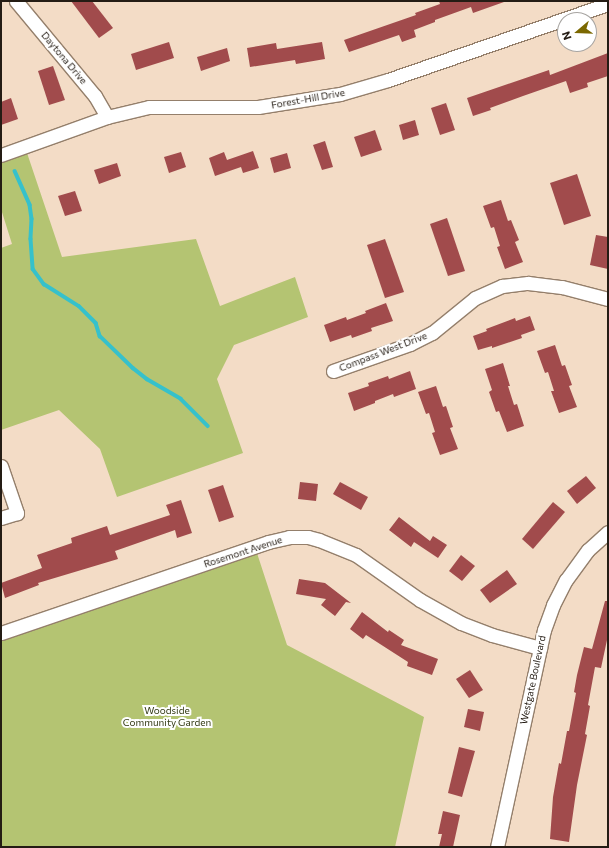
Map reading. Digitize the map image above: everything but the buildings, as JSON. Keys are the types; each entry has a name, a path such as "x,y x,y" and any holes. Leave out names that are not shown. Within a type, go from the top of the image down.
{"street":[{"name":"Daytona Drive","path":"16,1 95,96 107,118"},
{"name":"Forest-Hill Drive","path":"1,155 107,118 149,107 258,107 340,94 388,80 608,4"},
{"name":"Compass West Drive","path":"333,370 410,344 432,333 475,298 502,286 528,283 562,287 608,299"},
{"path":"1,466 17,513 1,518"},
{"name":"Westgate Boulevard","path":"497,847 540,648 553,605 563,585 588,550 608,532"},
{"name":"Rosemont Avenue","path":"1,633 268,542 290,537 308,537 325,542 356,555 420,600 461,623 492,635 540,648"}],"green space":[{"path":"25,147 62,257 196,239 220,306 295,277 308,317 234,345 217,379 243,453 117,497 100,449 59,410 1,430 1,248 12,244 1,209 1,155"},
{"name":"Woodside Community Garden","path":"255,547 287,645 424,717 395,847 1,847 1,633"}],"waterway":[{"path":"15,171 30,205 32,219 31,239 33,269 44,284 79,306 96,323 100,336 133,368 147,379 181,399 208,426"}]}
